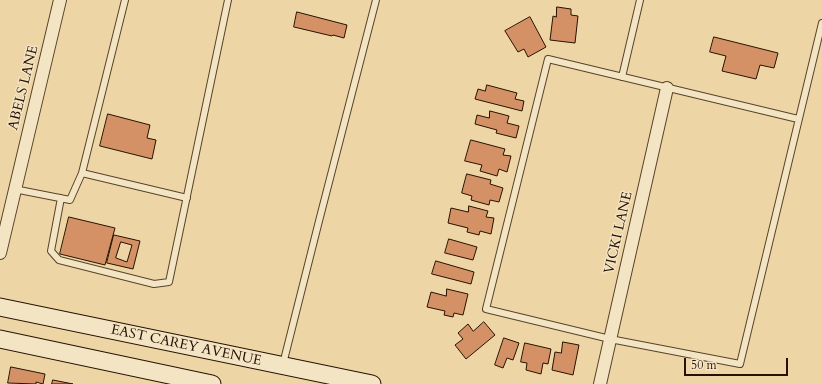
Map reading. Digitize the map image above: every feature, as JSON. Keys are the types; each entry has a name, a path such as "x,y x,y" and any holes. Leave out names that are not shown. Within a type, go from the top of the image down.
{"main road":[{"name":"EAST CAREY AVENUE","path":"0,307 372,384"},
{"path":"0,339 212,384"}],"street":[{"name":"ABELS LANE","path":"0,253 60,0"},
{"name":"VICKI LANE","path":"600,384 667,88"}],"lane":[{"path":"14,189 70,200 82,173 125,0"},
{"path":"61,198 51,251 59,260 154,284 169,282 228,0"},
{"path":"283,366 376,0"},
{"path":"622,77 640,0"},
{"path":"798,119 548,59 486,309 610,339 740,364 822,23"},
{"path":"82,173 187,198"}],"building":[{"path":"557,7 571,9 571,15 578,16 575,43 550,40 553,16 556,17"},
{"path":"297,12 347,25 344,38 294,27"},
{"path":"530,17 546,47 528,57 524,49 518,52 505,31"},
{"path":"714,37 778,53 774,68 760,65 756,79 722,71 726,56 710,52"},
{"path":"487,85 517,93 515,99 524,101 522,111 475,99 478,89 485,91"},
{"path":"490,111 509,116 507,123 519,126 516,138 496,133 497,130 475,124 477,115 489,118"},
{"path":"108,114 150,125 147,138 156,140 152,159 100,146"},
{"path":"471,140 505,149 503,155 511,156 507,172 499,169 497,176 480,171 482,165 465,161"},
{"path":"467,174 491,180 490,184 503,188 499,202 490,200 489,205 471,200 472,196 462,193"},
{"path":"469,206 488,211 486,217 494,218 491,234 480,231 479,235 467,232 468,228 448,223 451,208 468,212"},
{"path":"69,217 115,228 105,265 60,254"},
{"path":"114,235 140,241 133,269 107,263","holes":["121,242 132,245 127,262 116,258"]},
{"path":"449,239 477,247 473,260 445,253"},
{"path":"436,261 474,272 471,284 432,274"},
{"path":"447,289 468,294 463,315 454,313 453,317 444,315 445,311 427,307 431,292 446,296"},
{"path":"484,322 495,335 466,359 455,345 463,339 458,333 468,324 473,331"},
{"path":"504,338 519,343 513,360 507,358 503,368 495,365"},
{"path":"563,342 579,345 573,375 552,370 555,352 561,353"},
{"path":"525,343 551,349 548,364 543,363 541,374 526,370 527,363 521,362"},
{"path":"11,367 45,374 43,384 36,382 36,384 8,383"},
{"path":"53,380 73,384 52,384"}]}
